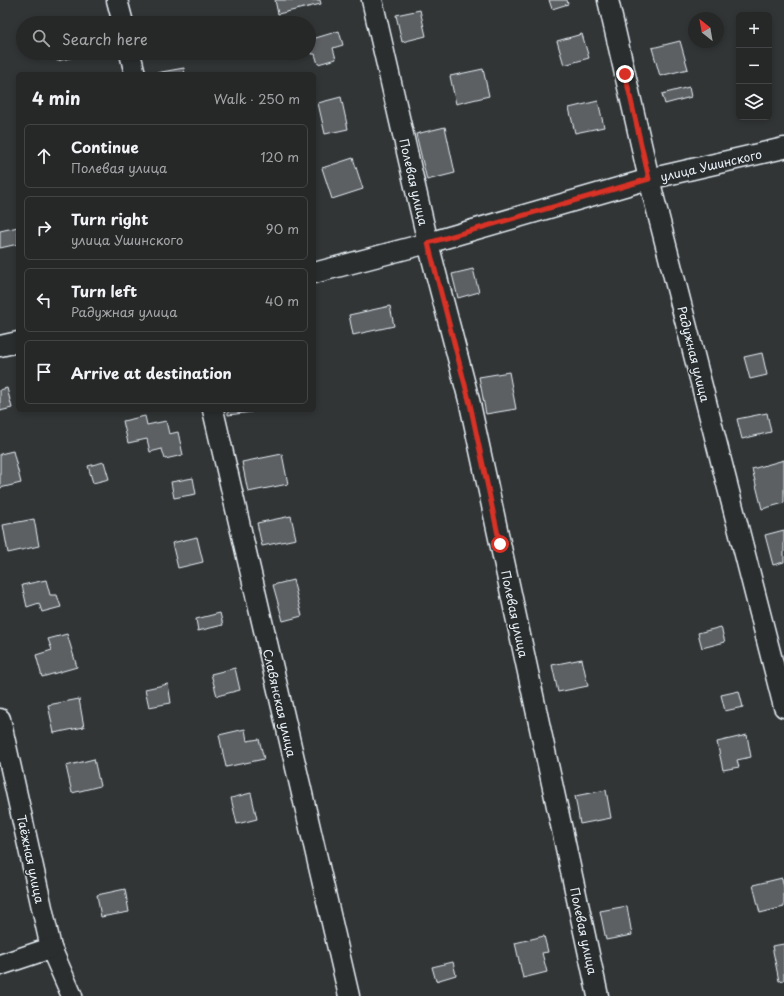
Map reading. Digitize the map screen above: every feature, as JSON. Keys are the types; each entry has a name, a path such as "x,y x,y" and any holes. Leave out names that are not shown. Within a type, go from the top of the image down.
{"street":[{"path":"117,0 121,16"},
{"name":"Полевая улица","path":"372,0 428,243 470,404 598,996"},
{"name":"Радужная улица","path":"608,0 649,179 784,707"},
{"path":"132,60 135,72"},
{"name":"улица Ушинского","path":"316,272 428,243 649,179 784,148"},
{"path":"0,346 16,342"},
{"name":"Славянская улица","path":"212,412 349,996"},
{"name":"Таёжная улица","path":"0,719 51,948 72,996"},
{"path":"0,965 51,948"}],"building":[{"path":"275,0 320,0 321,4 278,14"},
{"path":"549,0 567,0 568,4 552,9"},
{"path":"420,10 426,36 402,42 396,15"},
{"path":"339,31 343,45 333,48 336,59 318,64 316,57 316,38"},
{"path":"582,34 589,58 564,65 557,41"},
{"path":"680,41 688,69 660,76 652,48"},
{"path":"184,68 185,72 162,72"},
{"path":"483,69 489,96 456,104 450,76"},
{"path":"689,87 691,97 665,104 662,94"},
{"path":"341,97 348,129 325,134 318,103"},
{"path":"598,101 604,127 575,133 569,108"},
{"path":"445,127 455,173 427,180 416,134"},
{"path":"353,158 363,189 332,199 322,168"},
{"path":"16,227 16,244 0,248 0,231"},
{"path":"473,269 479,292 458,298 452,274"},
{"path":"390,306 394,326 353,335 349,315"},
{"path":"762,353 767,375 750,379 744,357"},
{"path":"509,372 516,409 486,414 479,377"},
{"path":"7,388 12,408 0,411 0,390"},
{"path":"228,412 252,412 228,415"},
{"path":"767,413 771,432 742,439 737,419"},
{"path":"145,416 147,425 166,421 169,434 178,432 183,455 165,459 162,449 150,452 147,439 128,443 123,421"},
{"path":"13,451 21,483 0,488 0,454"},
{"path":"282,454 288,484 248,492 242,462"},
{"path":"784,460 784,503 762,509 752,469"},
{"path":"104,462 109,479 93,483 88,466"},
{"path":"193,478 196,494 174,498 171,482"},
{"path":"291,516 296,539 262,546 257,523"},
{"path":"34,519 39,546 8,553 3,525"},
{"path":"784,530 784,562 773,565 765,535"},
{"path":"197,537 203,562 178,568 172,543"},
{"path":"46,580 50,595 57,595 61,607 42,612 39,603 27,607 22,585"},
{"path":"293,580 302,616 283,621 273,585"},
{"path":"220,613 223,625 198,631 196,619"},
{"path":"721,627 725,642 702,648 698,633"},
{"path":"67,634 77,667 42,677 36,655 52,650 48,639"},
{"path":"582,659 588,686 558,692 552,665"},
{"path":"235,668 240,690 217,696 211,674"},
{"path":"168,684 171,703 149,707 145,689"},
{"path":"739,691 743,707 725,711 721,695"},
{"path":"79,699 84,727 54,733 48,705"},
{"path":"245,729 247,741 259,739 264,759 226,767 219,735"},
{"path":"747,735 751,757 737,760 739,767 723,770 717,742"},
{"path":"94,759 100,786 72,793 66,766"},
{"path":"606,790 611,818 580,824 575,796"},
{"path":"251,793 257,819 237,824 231,798"},
{"path":"782,878 784,888 784,907 760,913 753,885"},
{"path":"125,889 129,912 101,917 97,895"},
{"path":"627,906 632,935 606,940 600,911"},
{"path":"544,936 548,952 542,953 547,972 523,978 515,943"},
{"path":"784,944 784,980 779,981 772,946"},
{"path":"453,962 456,975 436,981 432,967"}],"route":[{"path":"500,544 470,404 428,243 649,179 625,74"}]}
